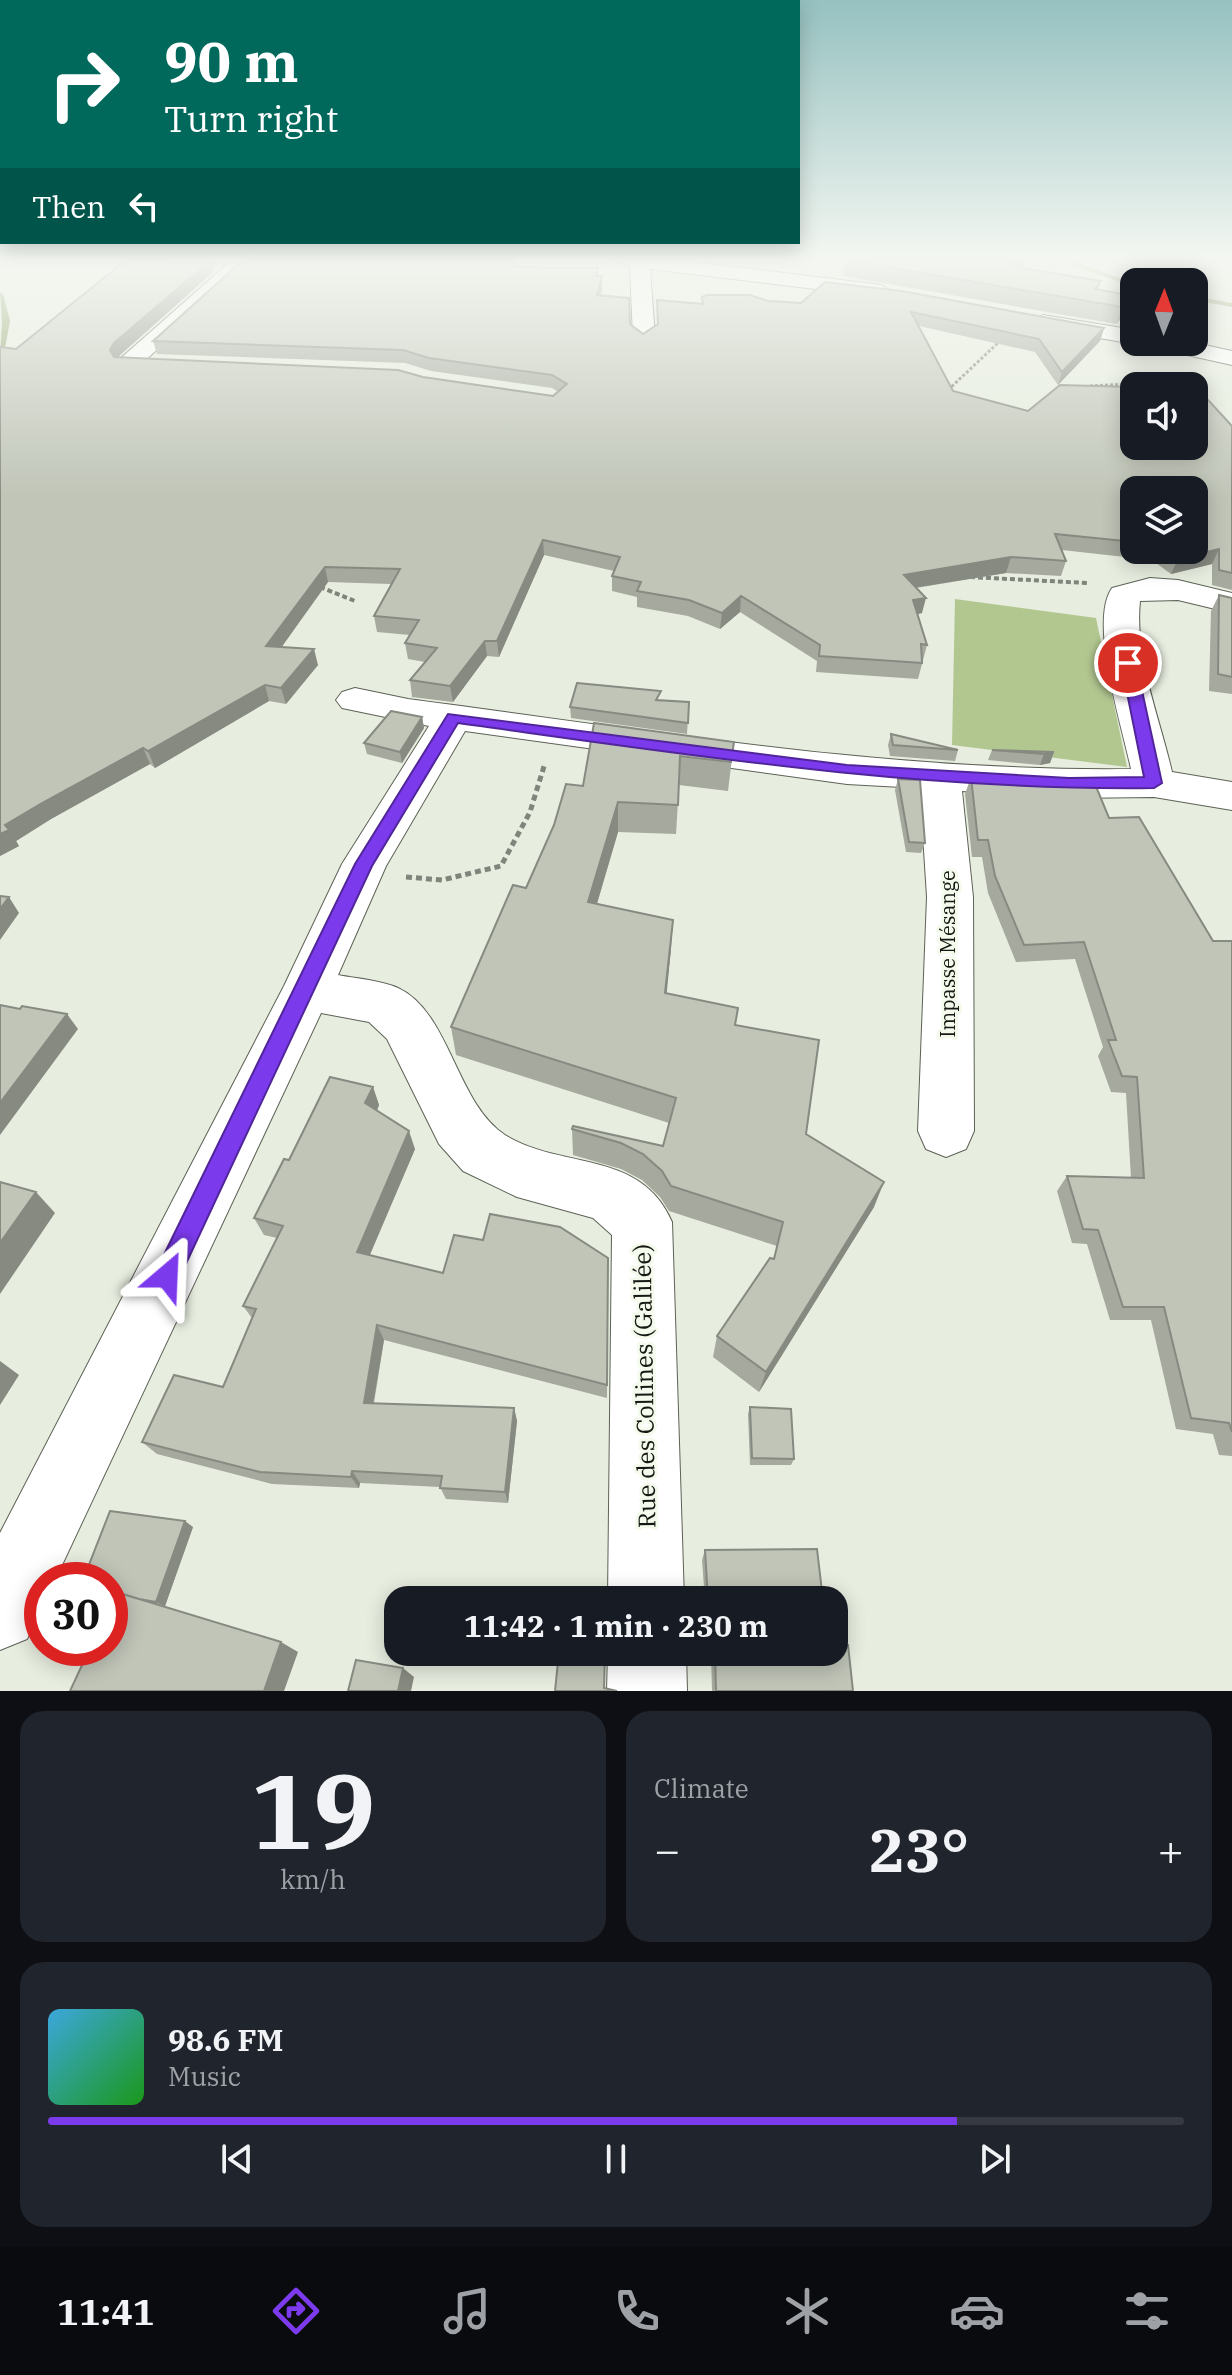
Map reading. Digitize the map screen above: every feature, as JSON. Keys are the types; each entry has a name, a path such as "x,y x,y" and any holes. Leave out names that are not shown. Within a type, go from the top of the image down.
{"street":[{"path":"156,339 129,363 159,365"},
{"path":"1208,353 1232,358"},
{"path":"1154,783 1123,640 1120,608 1124,595 1139,588 1161,587 1232,603"},
{"path":"355,700 555,732 847,770 1069,784 1154,783 1232,796"},
{"path":"0,1612 307,990 364,864 454,717"},
{"name":"Impasse Mésange","path":"940,778 950,897 946,1131"},
{"name":"Rue des Collines (Galilée)","path":"307,990 383,1004 405,1024 459,1126 483,1152 517,1170 610,1195 642,1222 646,1586"},
{"path":"647,1666 647,1691"}],"path":[{"path":"937,390 951,391 1002,339"},
{"path":"1089,387 1120,385"},
{"path":"960,577 1139,588"},
{"path":"308,586 328,589 355,601"},
{"path":"364,864 417,880 456,879 501,866 530,812 555,732"}],"green space":[{"path":"955,599 1096,618 1127,767 952,745"}],"building":[{"path":"28,339 119,339 110,350 114,357 398,370 423,377 553,396 567,384 552,375 429,358 403,350 153,341 925,339 953,391 1028,411 1060,385 1120,387 1120,460 1208,460 1208,400 1232,426 1232,573 1219,570 1219,549 1208,552 1208,476 1120,476 1120,541 1055,534 1066,561 1011,557 904,575 926,598 913,600 927,645 921,644 922,663 819,656 820,645 741,596 722,613 689,600 637,591 641,582 612,576 620,557 543,540 497,641 485,641 450,686 410,680 437,648 405,643 419,620 374,616 400,569 325,567 266,646 314,649 281,688 265,685 148,751 143,748 5,825 9,830 0,834 0,347 16,349"},
{"path":"1039,339 1094,339 1062,372"},
{"path":"1219,595 1232,598 1232,677 1218,674"},
{"path":"577,683 661,691 656,700 689,702 688,723 570,707"},
{"path":"391,711 422,717 400,752 364,743"},
{"path":"594,723 734,742 731,762 680,756 678,805 618,802 588,902 673,920 665,993 738,1008 735,1025 819,1040 806,1134 884,1182 766,1372 717,1336 770,1258 774,1259 783,1222 671,1186 662,1171 643,1154 621,1143 572,1129 573,1126 663,1146 676,1098 451,1027 513,885 526,888 554,825 566,784 583,786"},
{"path":"891,734 958,750 893,745"},
{"path":"992,750 1054,752 1044,754"},
{"path":"971,777 1095,784 1109,818 1139,817 1213,941 1232,941 1232,1432 1229,1423 1191,1418 1164,1307 1123,1307 1098,1230 1083,1229 1067,1176 1144,1178 1137,1077 1122,1076 1108,1040 1116,1040 1084,942 1024,945 995,876 988,840 978,840"},
{"path":"898,779 920,780 925,843 909,842"},
{"path":"0,896 9,897 0,909"},
{"path":"0,1005 67,1014 0,1103"},
{"path":"330,1077 373,1087 365,1103 409,1131 357,1252 443,1273 454,1235 483,1240 490,1214 560,1227 608,1258 607,1385 377,1325 364,1403 514,1408 505,1492 440,1488 442,1476 352,1471 351,1477 260,1472 142,1442 174,1375 223,1387 256,1309 243,1306 283,1226 254,1218 284,1159 289,1160"},
{"path":"0,1182 36,1192 0,1243"},
{"path":"750,1407 791,1409 794,1459 752,1458"},
{"path":"110,1511 185,1521 156,1602 128,1596 128,1562 90,1562"},
{"path":"817,1549 821,1586 707,1586 705,1550"},
{"path":"128,1596 281,1642 264,1691 70,1691 82,1666 128,1666"},
{"path":"848,1645 853,1691 716,1691 715,1666 848,1666"},
{"path":"356,1660 403,1668 398,1691 348,1691"},
{"path":"558,1666 605,1666 604,1688 617,1691 555,1691"}],"waterway":[{"path":"0,354 3,339"}],"route":[{"path":"167,1276 307,990 364,864 454,717 847,770 1069,784 1154,783 1128,663"}]}
